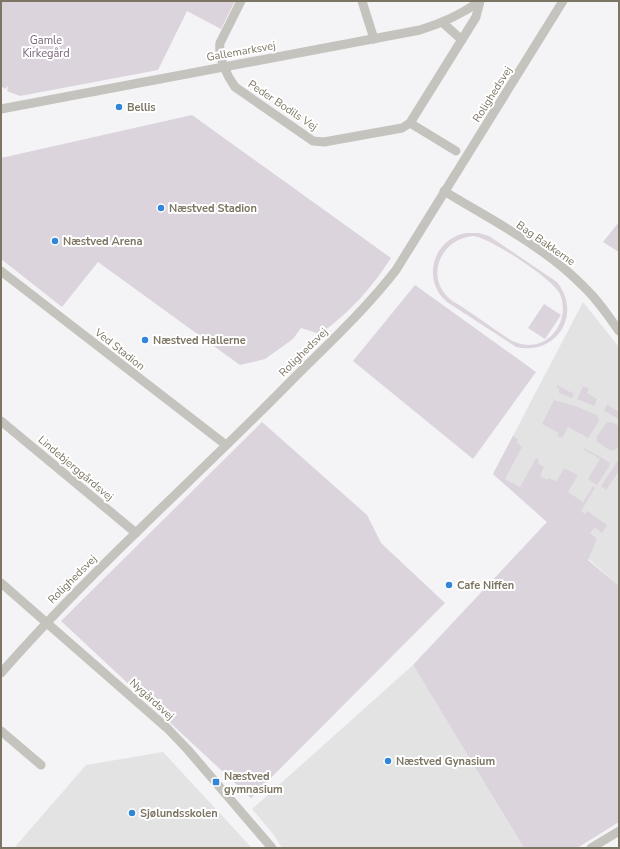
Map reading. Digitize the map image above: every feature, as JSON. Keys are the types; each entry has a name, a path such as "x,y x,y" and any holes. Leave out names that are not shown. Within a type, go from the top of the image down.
{"street":[{"name":"Peder Bodils Vej","path":"241,1 220,43 219,50 235,87 313,141 324,142 402,128 410,123"},
{"path":"362,1 374,39"},
{"name":"Gallemarksvej","path":"1,108 374,39 444,23 480,1"},
{"path":"456,151 410,123 476,17 480,1"},
{"name":"Rolighedsvej","path":"1,673 46,622 375,296 396,270 563,1"},
{"path":"444,23 462,40"},
{"name":"Bag Bakkerne","path":"444,191 538,249 559,265 582,284 599,302 619,331"},
{"name":"Ved Stadion","path":"1,271 226,445"},
{"name":"Lindebjerggårdsvej","path":"1,421 136,533"},
{"name":"Nygårdsvej","path":"1,583 172,733 272,848"},
{"path":"1,731 41,765"},
{"path":"591,848 619,831"}],"shaded area":[{"path":"583,302 619,347 619,586 493,474"},
{"name":"Næstved Gynasium","path":"413,665 524,848 282,848 274,835 252,809"},
{"name":"Sjølundsskolen","path":"163,752 252,848 14,848 86,765"}],"green space":[{"name":"Gamle Kirkegård","path":"1,1 235,1 221,29 187,11 158,70 20,96 7,91 8,86 5,89 1,86"},
{"name":"Næstved Stadion","path":"192,115 391,258 367,290 351,308 320,334 301,328 293,339 265,359 240,365 98,262 62,307 1,259 1,158"},
{"path":"619,222 619,252 603,242"},
{"path":"466,233 479,233 489,236 557,282 564,295 567,307 566,319 561,330 553,339 543,345 530,348 516,347 447,302 439,293 434,283 434,262 445,243","holes":["473,236 481,238 506,251 534,269 555,287 560,294 563,305 562,316 559,325 553,334 546,340 536,344 526,345 512,341 451,300 443,291 438,281 437,271 444,252 452,244 461,239"]},
{"path":"415,285 536,372 473,459 353,361"},
{"path":"544,304 561,315 545,339 528,328"},
{"path":"557,385 572,393 573,391 573,396 571,398 559,393 559,389 556,387"},
{"path":"583,386 589,389 587,393 597,399 594,406 577,399"},
{"path":"554,400 578,407 598,416 599,421 588,438 568,427 562,438 557,436 559,433 542,424"},
{"path":"607,404 619,412 619,419 604,411"},
{"path":"262,422 367,515 381,543 445,603 251,798 61,621"},
{"path":"607,422 612,422 619,426 619,446 614,451 609,450 596,441 597,436"},
{"path":"513,436 518,439 517,443 522,447 505,479 520,487 536,458 539,460 538,463 544,467 540,476 547,480 548,478 557,481 564,468 578,475 568,492 583,502 593,486 595,488 581,511 585,514 587,511 607,525 602,533 595,527 590,533 597,539 588,560 619,586 619,822 577,848 524,848 413,665 547,522 493,474"},
{"path":"584,448 609,462 610,465 597,485 588,479 600,459 583,449"},
{"path":"619,459 619,471 606,490 601,486"}],"place":[{"name":"Bellis","path":"119,107"},
{"name":"Næstved Stadion","path":"161,208"},
{"name":"Næstved Arena","path":"55,241"},
{"name":"Næstved Hallerne","path":"145,340"},
{"name":"Cafe Niffen","path":"449,585"},
{"name":"Næstved Gynasium","path":"388,761"},
{"name":"Næstved gymnasium","path":"216,782"},
{"name":"Sjølundsskolen","path":"132,813"}]}
